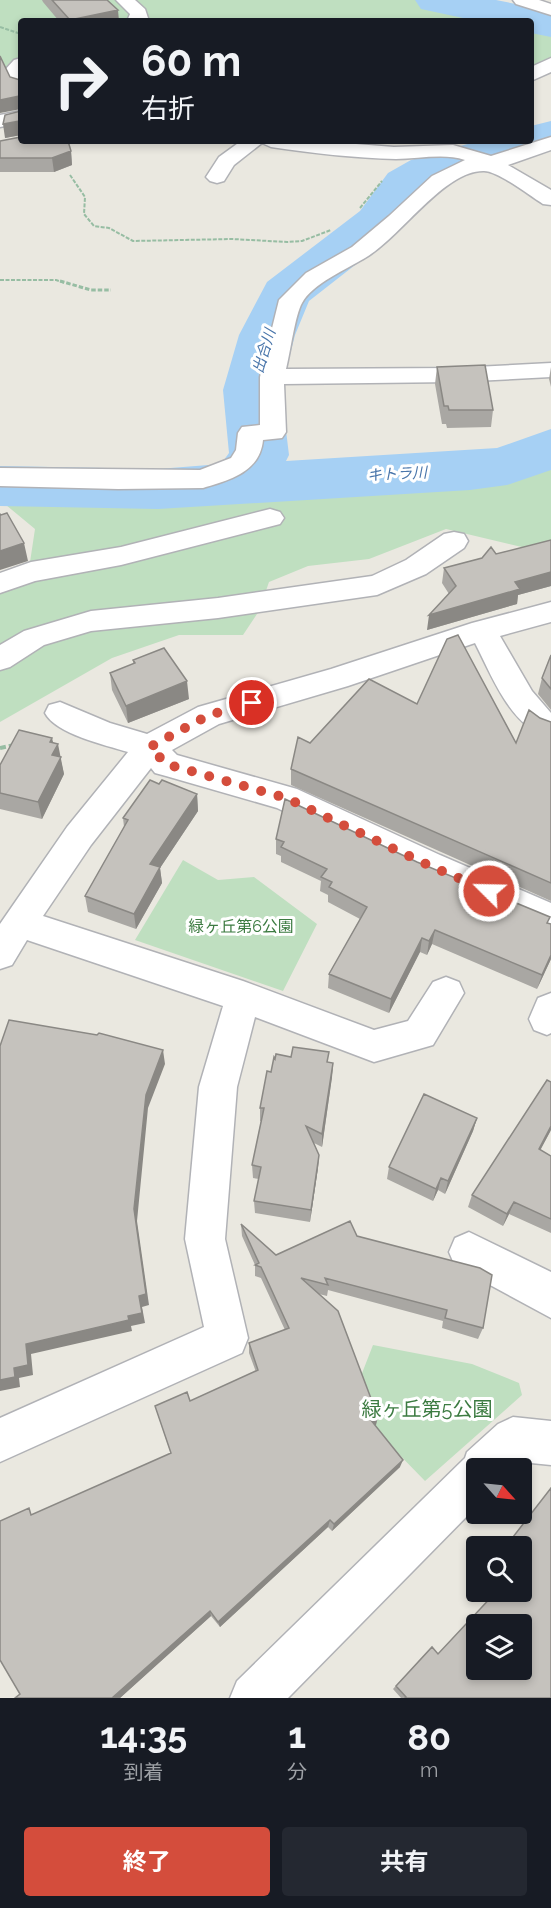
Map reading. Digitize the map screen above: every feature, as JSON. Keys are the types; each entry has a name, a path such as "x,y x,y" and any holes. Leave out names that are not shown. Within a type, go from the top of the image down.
{"street":[{"path":"125,0 138,13 139,18"},
{"path":"522,0 551,10"},
{"path":"534,73 551,64"},
{"path":"0,121 18,118"},
{"path":"0,477 118,480 203,479 240,464 262,432 272,377 291,300 314,278 360,252 397,221 439,180 472,165 489,164 551,143"},
{"path":"217,177 226,161 250,144"},
{"path":"292,144 414,153 438,150 465,153 551,199"},
{"path":"376,151 397,144"},
{"path":"272,377 455,375 551,370"},
{"path":"0,583 31,572 121,555 270,518"},
{"path":"0,659 34,638 91,621 218,608 377,585 416,567 453,541"},
{"path":"0,954 79,836 150,747 209,715 337,678 483,630 551,612"},
{"path":"483,630 526,707 544,725 551,728"},
{"path":"60,713 100,732 150,747 166,764 286,798 428,865 551,918"},
{"path":"19,923 243,997 374,1046 420,1034 446,993"},
{"path":"0,1440 227,1338 205,1239 218,1087 243,997"},
{"path":"469,1252 547,1292 551,1298"},
{"path":"493,1458 513,1439 551,1443"},
{"path":"254,1698 466,1486"}],"path":[{"path":"0,27 18,33"},
{"path":"360,208 387,175 400,169 411,169 439,180"},
{"path":"70,175 85,197 84,214 94,226 109,228 133,241 232,239 302,241 337,228"},
{"path":"0,280 56,280 91,290 111,290"}],"green space":[{"path":"0,0 420,0 513,18 18,18 18,77 0,74"},
{"path":"534,23 551,26 551,57 534,66"},
{"path":"551,460 551,551 526,548 446,529 369,559 308,566 269,582 259,611 243,635 179,635 112,658 0,722 0,593 27,582 35,529 0,500 190,495 506,476"},
{"name":"緑ヶ丘第6公園","path":"183,860 218,880 254,877 317,924 283,991 135,940"},
{"name":"緑ヶ丘第5公園","path":"373,1345 472,1364 519,1383 522,1395 425,1481 350,1404"}],"building":[{"path":"52,0 107,0 118,10 80,18 68,18"},
{"path":"0,56 10,77 18,79 18,96 0,100"},
{"path":"18,112 18,121 3,124 5,115"},
{"path":"18,138 18,144 69,144 71,151 52,158 0,158 0,141"},
{"path":"485,365 493,410 449,410 448,406 444,406 437,367"},
{"path":"7,513 24,543 0,551 0,514"},
{"path":"551,540 551,572 515,582 520,589 429,615 456,586 444,568 482,558 491,547 496,554"},
{"path":"458,635 516,743 529,710 551,722 551,883 291,769 298,737 310,743 369,679 417,704 447,639"},
{"path":"164,648 187,681 126,706 110,673 135,663 133,660"},
{"path":"551,655 551,689 542,678"},
{"path":"19,730 52,738 50,742 58,744 52,755 61,757 38,802 0,793 0,765"},
{"path":"150,780 159,784 162,780 197,794 150,864 160,867 134,914 85,896 128,820 123,818"},
{"path":"285,799 417,862 550,917 547,923 551,924 551,955 542,975 435,930 429,941 422,938 391,999 329,974 367,907 329,887 332,882 321,877 327,869 281,847 284,842 276,839"},
{"path":"9,1020 97,1035 99,1033 163,1050 146,1095 134,1209 146,1294 139,1296 142,1313 128,1316 129,1320 26,1344 28,1365 14,1368 15,1377 0,1380 0,1046"},
{"path":"293,1047 329,1052 327,1062 333,1063 322,1134 306,1126 319,1155 311,1210 254,1201 261,1167 252,1165 264,1108 260,1108 267,1071 271,1072 276,1054 291,1057"},
{"path":"547,1080 551,1082 551,1126 539,1149 551,1156 551,1219 514,1202 507,1214 472,1195"},
{"path":"424,1094 477,1118 448,1181 441,1178 436,1189 389,1167"},
{"path":"350,1221 357,1236 480,1268 492,1275 483,1328 445,1318 447,1310 325,1278 328,1285 301,1278 338,1311 378,1417 370,1419 403,1460 334,1524 330,1520 218,1622 210,1611 112,1698 15,1698 20,1694 0,1660 0,1521 29,1508 31,1515 171,1453 155,1406 187,1392 190,1401 258,1370 249,1343 289,1328 261,1267 255,1265 259,1263 241,1224 276,1255"},
{"path":"551,1488 551,1698 405,1698 396,1686 432,1647 438,1654 466,1624 466,1680 532,1680 532,1614 475,1614 487,1602 532,1602 532,1536 514,1536 523,1524 532,1524 532,1512"}],"waterway":[{"name":"出合川","path":"436,0 522,18"},
{"name":"出合川","path":"534,20 551,24"},
{"name":"出合川","path":"534,140 551,135"},
{"name":"出合川","path":"239,483 259,455 252,390 267,335 286,293 378,222 405,183 428,170 519,144"},
{"name":"キトラ川","path":"239,483 507,466 551,448"},
{"name":"出合川","path":"0,486 158,489 239,483"}],"route":[{"path":"252,703 209,715 150,747 166,764 286,798 489,891"}]}
